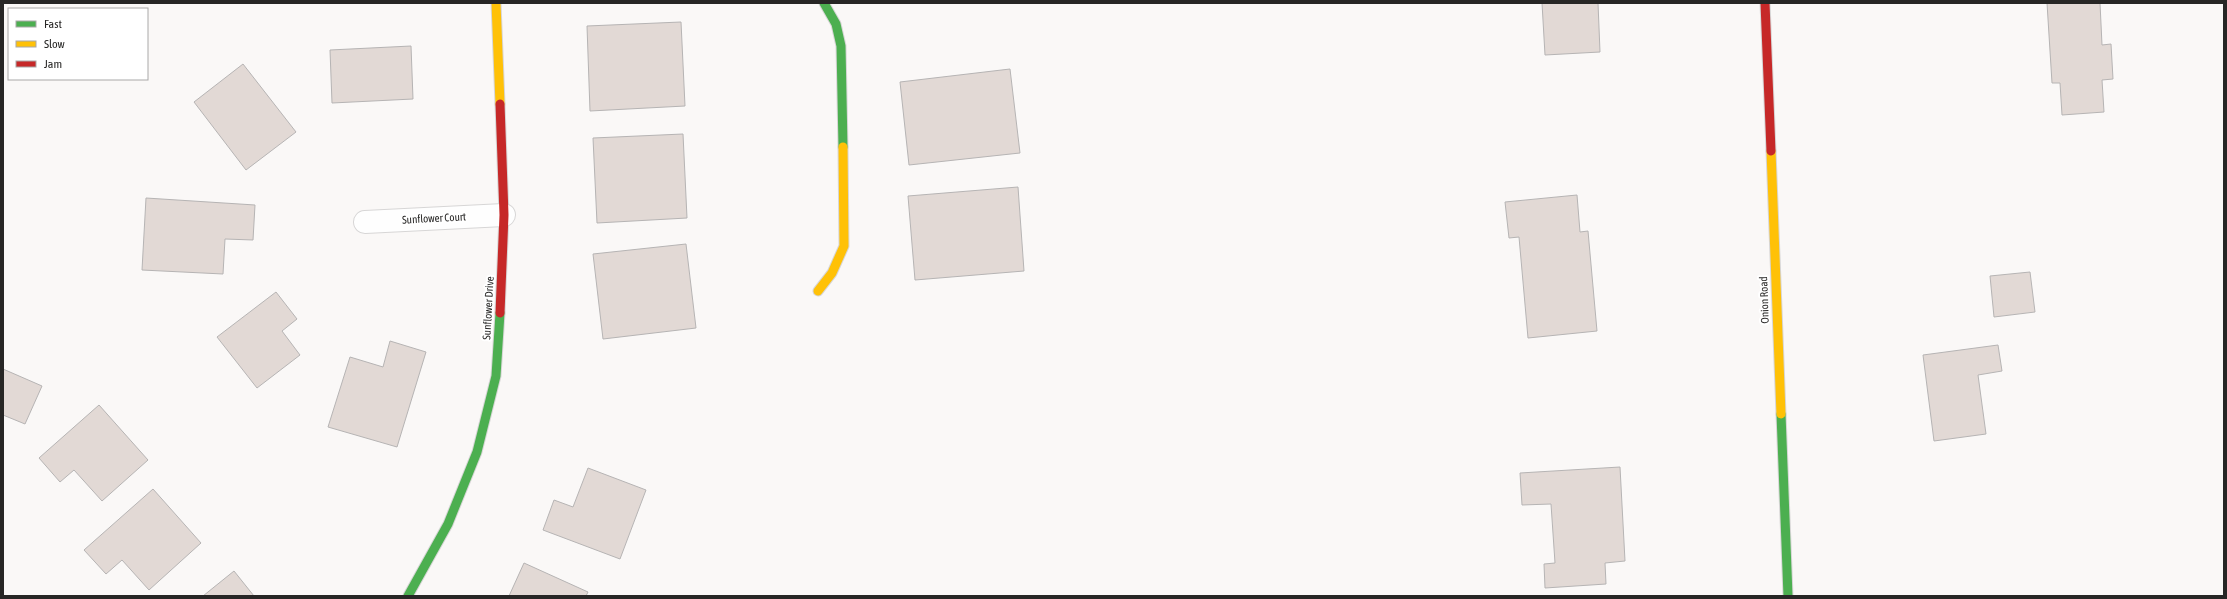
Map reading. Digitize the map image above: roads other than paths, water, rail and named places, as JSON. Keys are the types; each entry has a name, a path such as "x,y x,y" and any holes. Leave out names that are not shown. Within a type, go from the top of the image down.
{"street":[{"name":"Sunflower Drive","path":"408,596 448,524 477,452 496,376 504,215 496,3"},
{"path":"818,291 832,273 844,246 840,46 836,24 824,3"},
{"name":"Onion Road","path":"1765,3 1788,596"},
{"name":"Sunflower Court","path":"365,222 504,215"}]}
